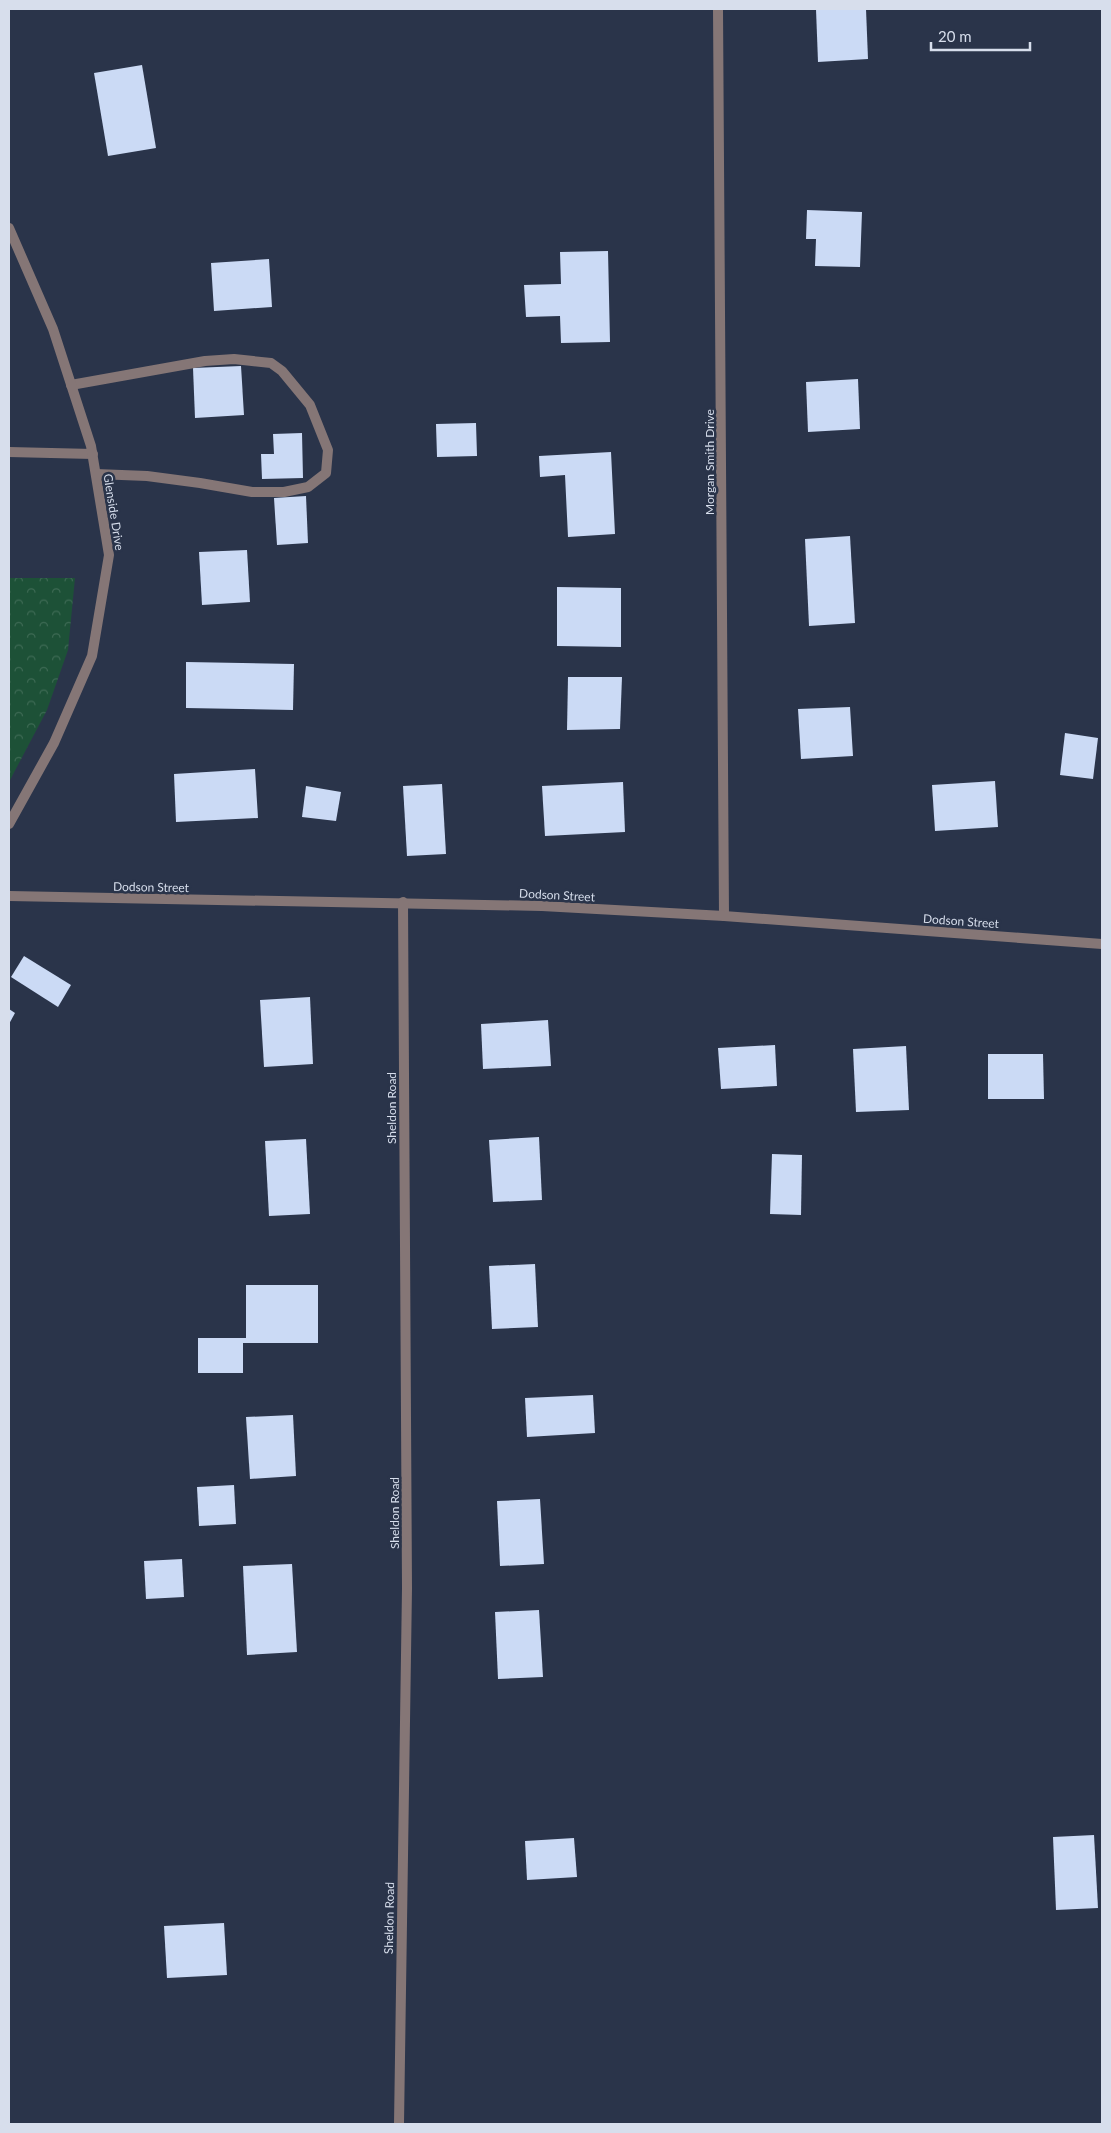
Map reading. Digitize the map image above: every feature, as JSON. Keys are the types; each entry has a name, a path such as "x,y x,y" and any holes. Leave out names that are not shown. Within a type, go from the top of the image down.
{"street":[{"name":"Morgan Smith Drive","path":"718,9 724,916"},
{"name":"Glenside Drive","path":"9,228 53,329 72,385 93,454 109,555 92,656 54,743 9,824"},
{"path":"72,385 205,361 234,359 271,363 282,371 310,405 328,450 326,473 308,487 284,492 252,492 147,476 96,474"},
{"path":"9,452 93,454"},
{"name":"Dodson Street","path":"9,896 542,906 724,916 1102,944"},
{"name":"Sheldon Road","path":"399,2124 406,1588 403,902"}],"green space":[{"path":"9,578 75,578 68,650 47,710 9,782"}],"building":[{"path":"816,9 866,9 868,59 818,62"},
{"path":"142,65 156,148 108,156 94,73"},
{"path":"807,210 862,212 860,267 815,266 816,239 806,239"},
{"path":"608,251 610,342 561,343 560,316 526,317 524,285 561,284 560,252"},
{"path":"269,259 272,307 214,311 211,263"},
{"path":"241,366 244,415 195,418 193,368"},
{"path":"858,379 860,429 808,432 806,382"},
{"path":"476,423 477,456 437,457 436,424"},
{"path":"302,433 303,478 262,479 261,454 274,454 273,434"},
{"path":"611,452 615,534 568,537 565,475 540,477 539,456"},
{"path":"306,496 308,543 277,545 274,498"},
{"path":"850,536 855,623 809,626 805,539"},
{"path":"247,550 250,602 202,605 199,552"},
{"path":"557,587 621,588 621,647 557,646"},
{"path":"186,662 294,664 293,710 186,708"},
{"path":"568,677 622,677 620,729 567,730"},
{"path":"850,707 853,756 801,759 798,709"},
{"path":"1065,733 1098,738 1093,779 1060,775"},
{"path":"255,769 258,818 176,822 174,774"},
{"path":"995,781 998,827 935,831 932,785"},
{"path":"623,782 625,832 545,836 542,786"},
{"path":"442,784 446,854 407,856 403,786"},
{"path":"306,786 341,792 336,821 302,817"},
{"path":"24,956 71,985 58,1007 11,977"},
{"path":"310,997 313,1064 264,1067 260,1000"},
{"path":"9,1009 15,1013 9,1024"},
{"path":"548,1020 551,1066 483,1069 481,1024"},
{"path":"775,1045 777,1086 721,1089 718,1048"},
{"path":"906,1046 909,1110 856,1112 853,1049"},
{"path":"988,1054 1043,1054 1044,1099 988,1099"},
{"path":"539,1137 542,1200 493,1202 489,1140"},
{"path":"306,1139 310,1214 269,1216 265,1141"},
{"path":"772,1154 802,1155 801,1215 770,1214"},
{"path":"535,1264 538,1327 492,1329 489,1266"},
{"path":"246,1285 318,1285 318,1343 243,1343 243,1373 198,1373 198,1338 246,1338"},
{"path":"593,1395 595,1433 527,1437 525,1398"},
{"path":"293,1415 296,1476 250,1479 246,1417"},
{"path":"234,1485 236,1524 199,1526 197,1487"},
{"path":"540,1499 544,1564 500,1566 497,1501"},
{"path":"182,1559 184,1597 146,1599 144,1561"},
{"path":"292,1564 297,1652 247,1655 243,1566"},
{"path":"539,1610 543,1677 498,1679 495,1612"},
{"path":"1094,1835 1098,1908 1056,1910 1053,1837"},
{"path":"574,1838 577,1877 527,1880 525,1841"},
{"path":"224,1923 227,1975 167,1978 164,1926"}]}
